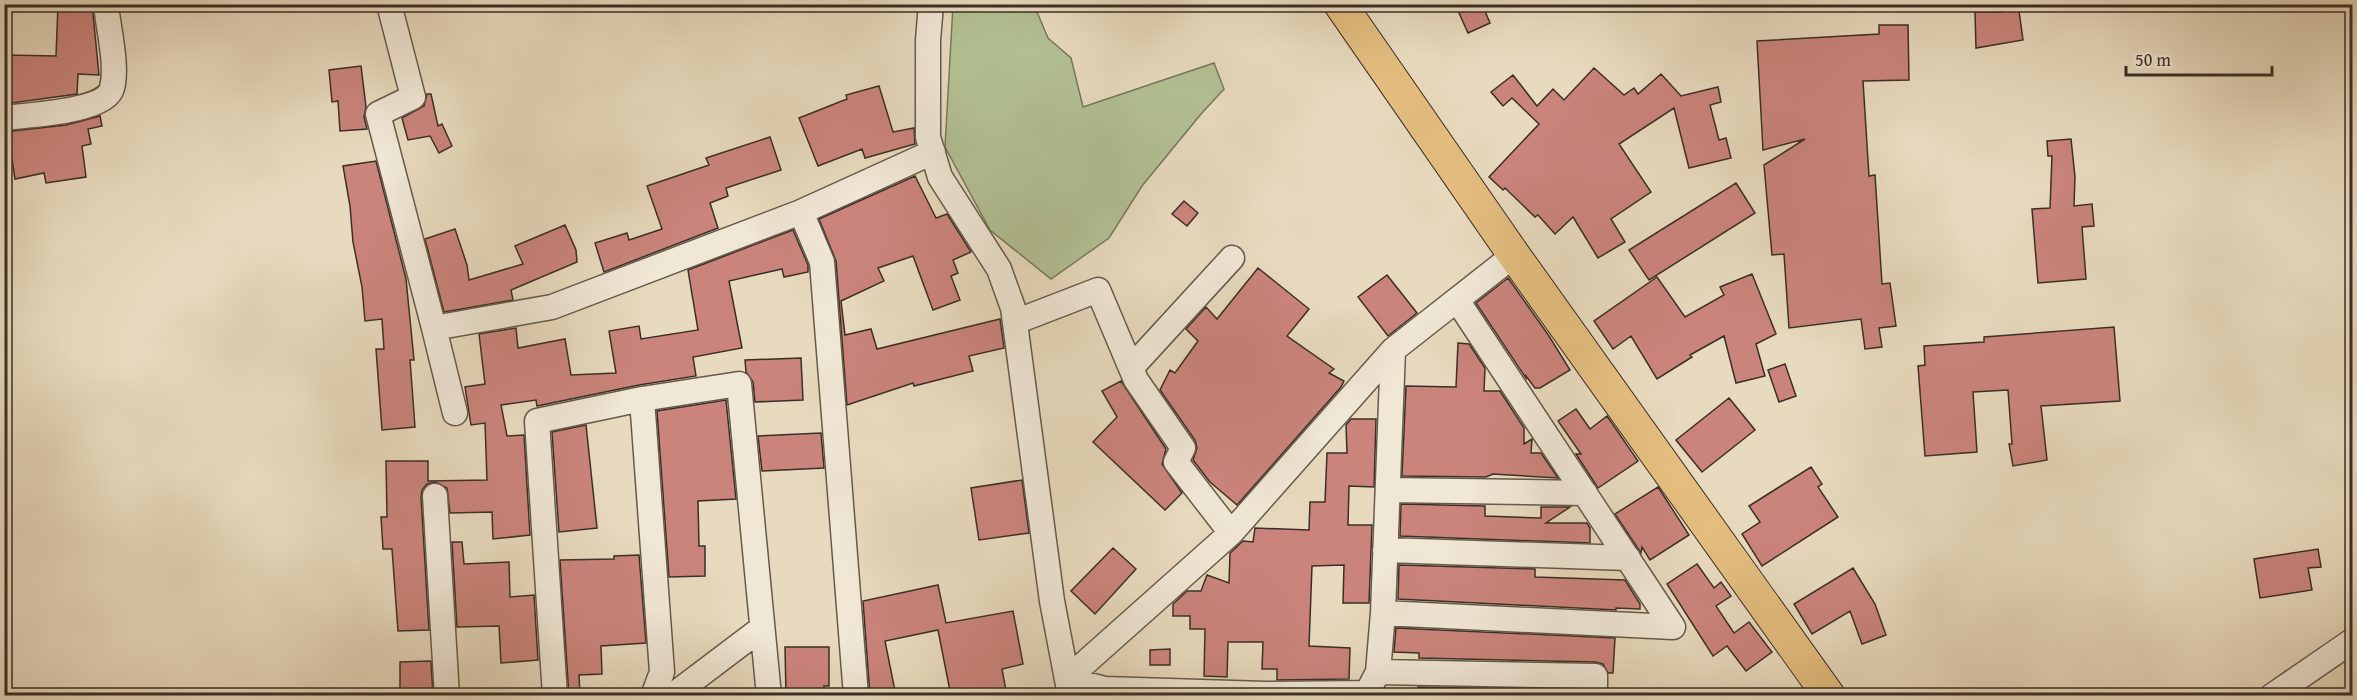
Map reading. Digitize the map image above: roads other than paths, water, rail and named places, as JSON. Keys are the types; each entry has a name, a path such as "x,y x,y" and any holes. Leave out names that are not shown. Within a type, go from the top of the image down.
{"main road":[{"path":"1340,4 1514,255 1829,696"}],"street":[{"path":"4,118 88,106 103,100 112,89 113,68 106,4"},
{"path":"389,4 413,97 378,114 455,412"},
{"path":"931,4 928,40 928,137 940,177 999,269 1013,308 1052,601 1069,687"},
{"path":"434,328 552,307 801,212 933,152"},
{"path":"801,212 822,262 856,696"},
{"path":"1069,687 1231,533 1393,350 1514,255"},
{"path":"1131,368 1232,258"},
{"path":"1015,322 1098,290 1136,380 1183,448 1176,462 1231,533"},
{"path":"1383,613 1673,627 1457,300"},
{"path":"1069,687 1265,695 1367,694 1378,672 1383,613 1393,350"},
{"path":"555,696 537,421 642,399 740,384 769,696"},
{"path":"642,399 662,672 653,696"},
{"path":"1388,490 1585,493"},
{"path":"435,495 447,696"},
{"path":"1385,550 1628,558"},
{"path":"672,696 762,628"},
{"path":"2272,696 2352,641"},
{"path":"1378,672 1595,676 1595,696"}]}
